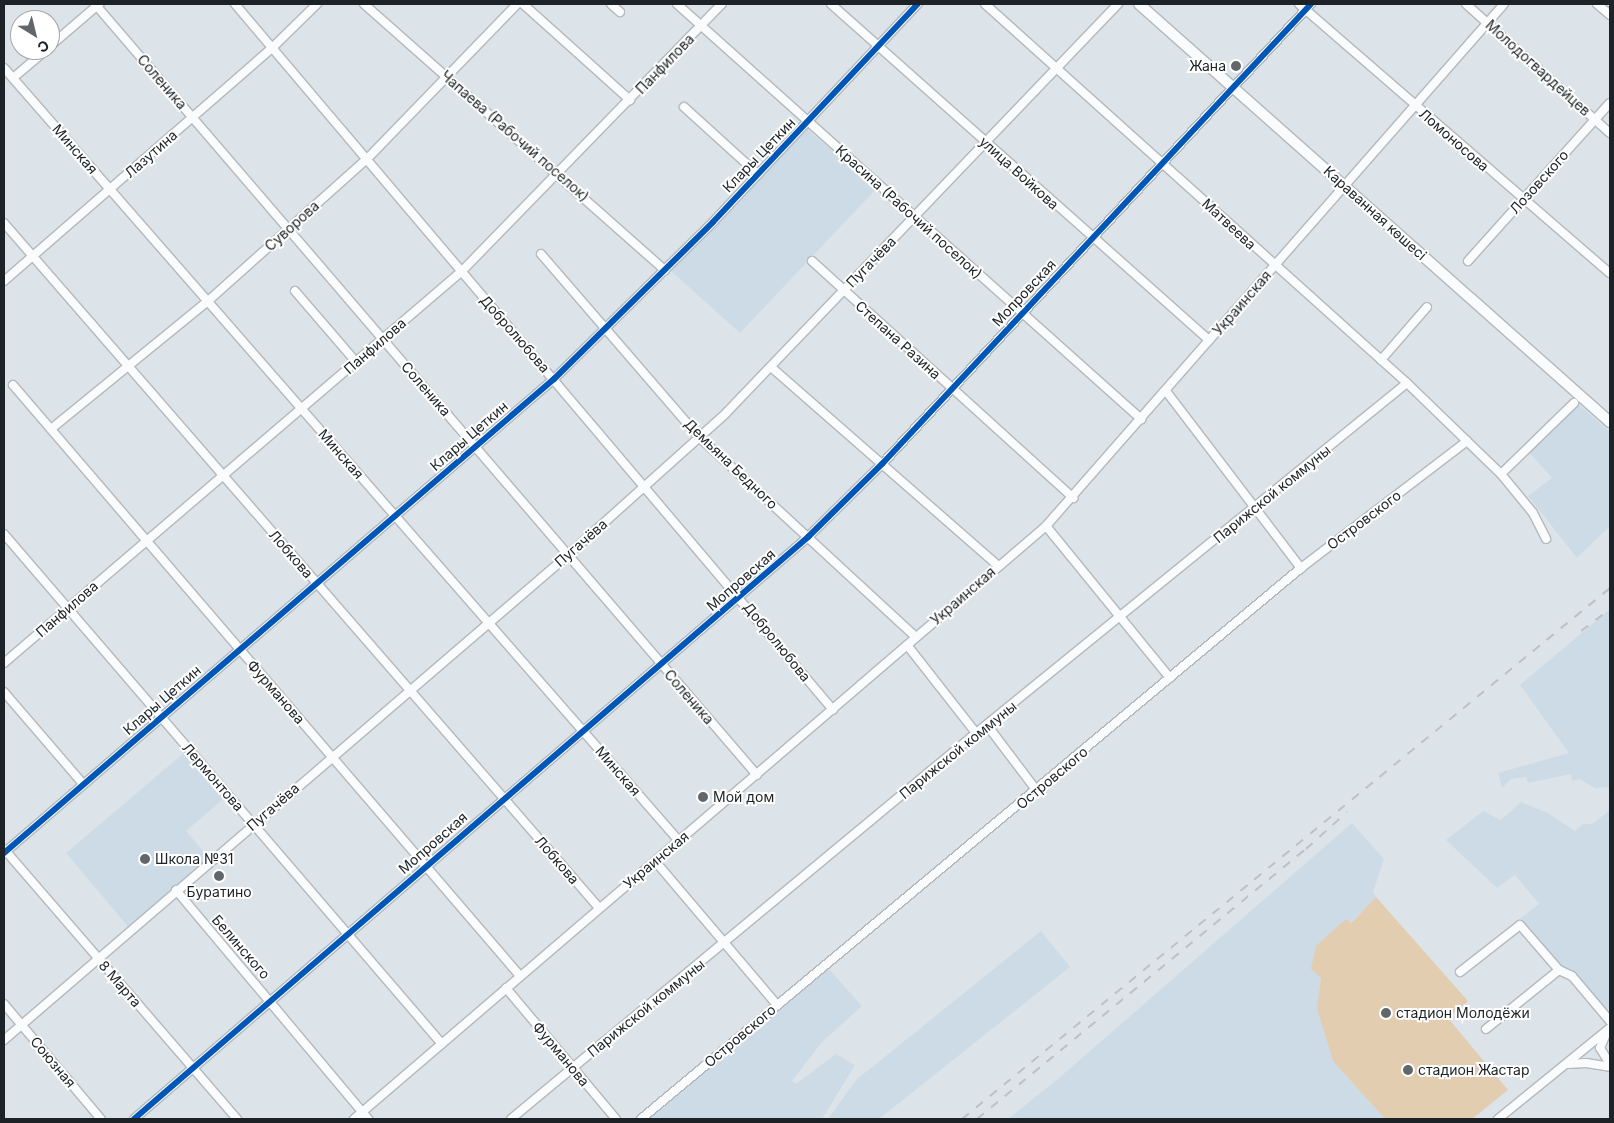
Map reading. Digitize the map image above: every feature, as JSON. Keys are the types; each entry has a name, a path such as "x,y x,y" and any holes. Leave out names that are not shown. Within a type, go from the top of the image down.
{"main road":[{"name":"Караванная көшесі","path":"1139,4 1610,422"}],"street":[{"path":"60,37 97,4"},
{"name":"Соленика","path":"97,4 192,118 659,663 757,774"},
{"name":"Добролюбова","path":"235,4 741,598 833,710"},
{"name":"Лазутина","path":"4,281 272,48 318,4"},
{"name":"Чапаева (Рабочий поселок)","path":"364,4 665,270"},
{"name":"Суворова","path":"51,429 208,301 367,159 518,4"},
{"path":"523,4 630,100"},
{"path":"611,4 620,12"},
{"name":"Красина (Рабочий поселок)","path":"677,4 1141,419"},
{"name":"Панфилова","path":"4,662 462,271 722,4"},
{"name":"улица Войкова","path":"831,4 1092,239 1209,340"},
{"name":"Клары Цеткин","path":"4,851 554,379 665,270 808,122 918,4"},
{"name":"Матвеева","path":"985,4 1164,163 1274,265 1381,360 1467,441 1501,474 1533,513 1546,539"},
{"name":"Пугачёва","path":"4,1040 331,756 568,555 699,437 771,366 1118,4"},
{"name":"Молодогвардейцев","path":"1466,4 1610,132"},
{"name":"Украинская","path":"354,1119 833,710 997,565 1046,526 1074,498 1343,185 1504,4"},
{"path":"1597,4 1610,15"},
{"name":"Мопровская","path":"134,1119 583,732 659,663 741,598 808,537 882,464 1164,163 1234,88 1305,6"},
{"name":"Ломоносова","path":"1305,6 1522,200 1610,273"},
{"path":"13,78 34,60"},
{"name":"Минская","path":"4,68 679,841"},
{"name":"Лозовского","path":"1468,261 1610,102"},
{"path":"684,107 758,174"},
{"name":"Лобкова","path":"4,223 599,908"},
{"name":"Демьяна Бедного","path":"541,254 699,437 916,637"},
{"name":"Степана Разина","path":"812,261 1074,498"},
{"path":"295,291 356,362"},
{"path":"1381,360 1427,307"},
{"path":"771,366 997,565"},
{"name":"Парижской коммуны","path":"511,1119 725,944 976,733 1122,618 1407,384"},
{"name":"Фурманова","path":"12,385 520,976"},
{"path":"1166,391 1301,568"},
{"path":"1501,474 1574,403"},
{"name":"Островского","path":"641,1119 1037,791 1301,568 1467,441"},
{"path":"1046,526 1170,678"},
{"name":"Лермонтова","path":"4,534 442,1044"},
{"path":"906,646 976,733"},
{"path":"4,692 83,784"},
{"path":"987,725 1037,791"},
{"name":"8 Марта","path":"4,851 237,1119"},
{"path":"655,861 777,1005"},
{"name":"Белинского","path":"176,890 364,1111 368,1119"},
{"path":"1460,972 1517,924 1524,928 1560,970 1572,976 1610,1021"},
{"path":"1486,1029 1560,970"},
{"name":"Фурманова","path":"506,988 616,1119"},
{"name":"Союзная","path":"4,1004 101,1119"},
{"path":"1498,1119 1610,1028"},
{"path":"1610,1028 1600,1045 1602,1055 1610,1065"},
{"path":"1565,1065 1580,1062 1610,1065"}],"shaded area":[{"path":"807,129 876,189 740,333 671,271"},
{"path":"1577,403 1610,432 1610,526 1577,558 1528,496 1552,478 1529,452"},
{"path":"1610,609 1610,787 1595,788 1579,779 1572,781 1571,774 1528,783 1526,777 1511,779 1502,788 1498,773 1569,753 1520,685"},
{"path":"185,752 228,795 186,831 211,860 131,930 66,853"},
{"path":"1521,802 1548,813 1575,831 1583,824 1592,824 1610,810 1610,1007 1606,1011 1572,970 1559,965 1521,918 1539,904 1515,875 1497,888 1446,840 1483,811 1501,820"},
{"path":"1352,823 1384,859 1373,892 1376,897 1350,923 1346,920 1336,930 1321,977 1318,1008 1333,1061 1385,1119 1008,1119 1059,1078"},
{"name":"стадион Молодёжи","path":"1376,897 1468,1001 1448,1018 1508,1090 1472,1119 1385,1119 1333,1061 1317,1008 1321,978 1311,969 1316,946 1346,919 1351,923"},
{"path":"1041,931 1070,967 879,1119 828,1119 856,1080"},
{"path":"828,968 862,1006 822,1042 792,1081 796,1084 836,1054 855,1065 822,1119 646,1119"}],"railway":[{"path":"962,1119 1610,588"},
{"path":"1581,631 1610,609"},
{"path":"977,1119 1306,849 1347,812"}],"cycle path":[{"path":"4,853 554,379 713,222 918,4"},
{"path":"134,1119 808,537 882,464 1311,4"}],"place":[{"name":"Жана","path":"1236,66"},
{"name":"Мой дом","path":"703,797"},
{"name":"Школа №31","path":"145,859"},
{"name":"Буратино","path":"219,876"},
{"name":"стадион Молодёжи","path":"1386,1013"},
{"name":"стадион Жастар","path":"1408,1070"}]}
